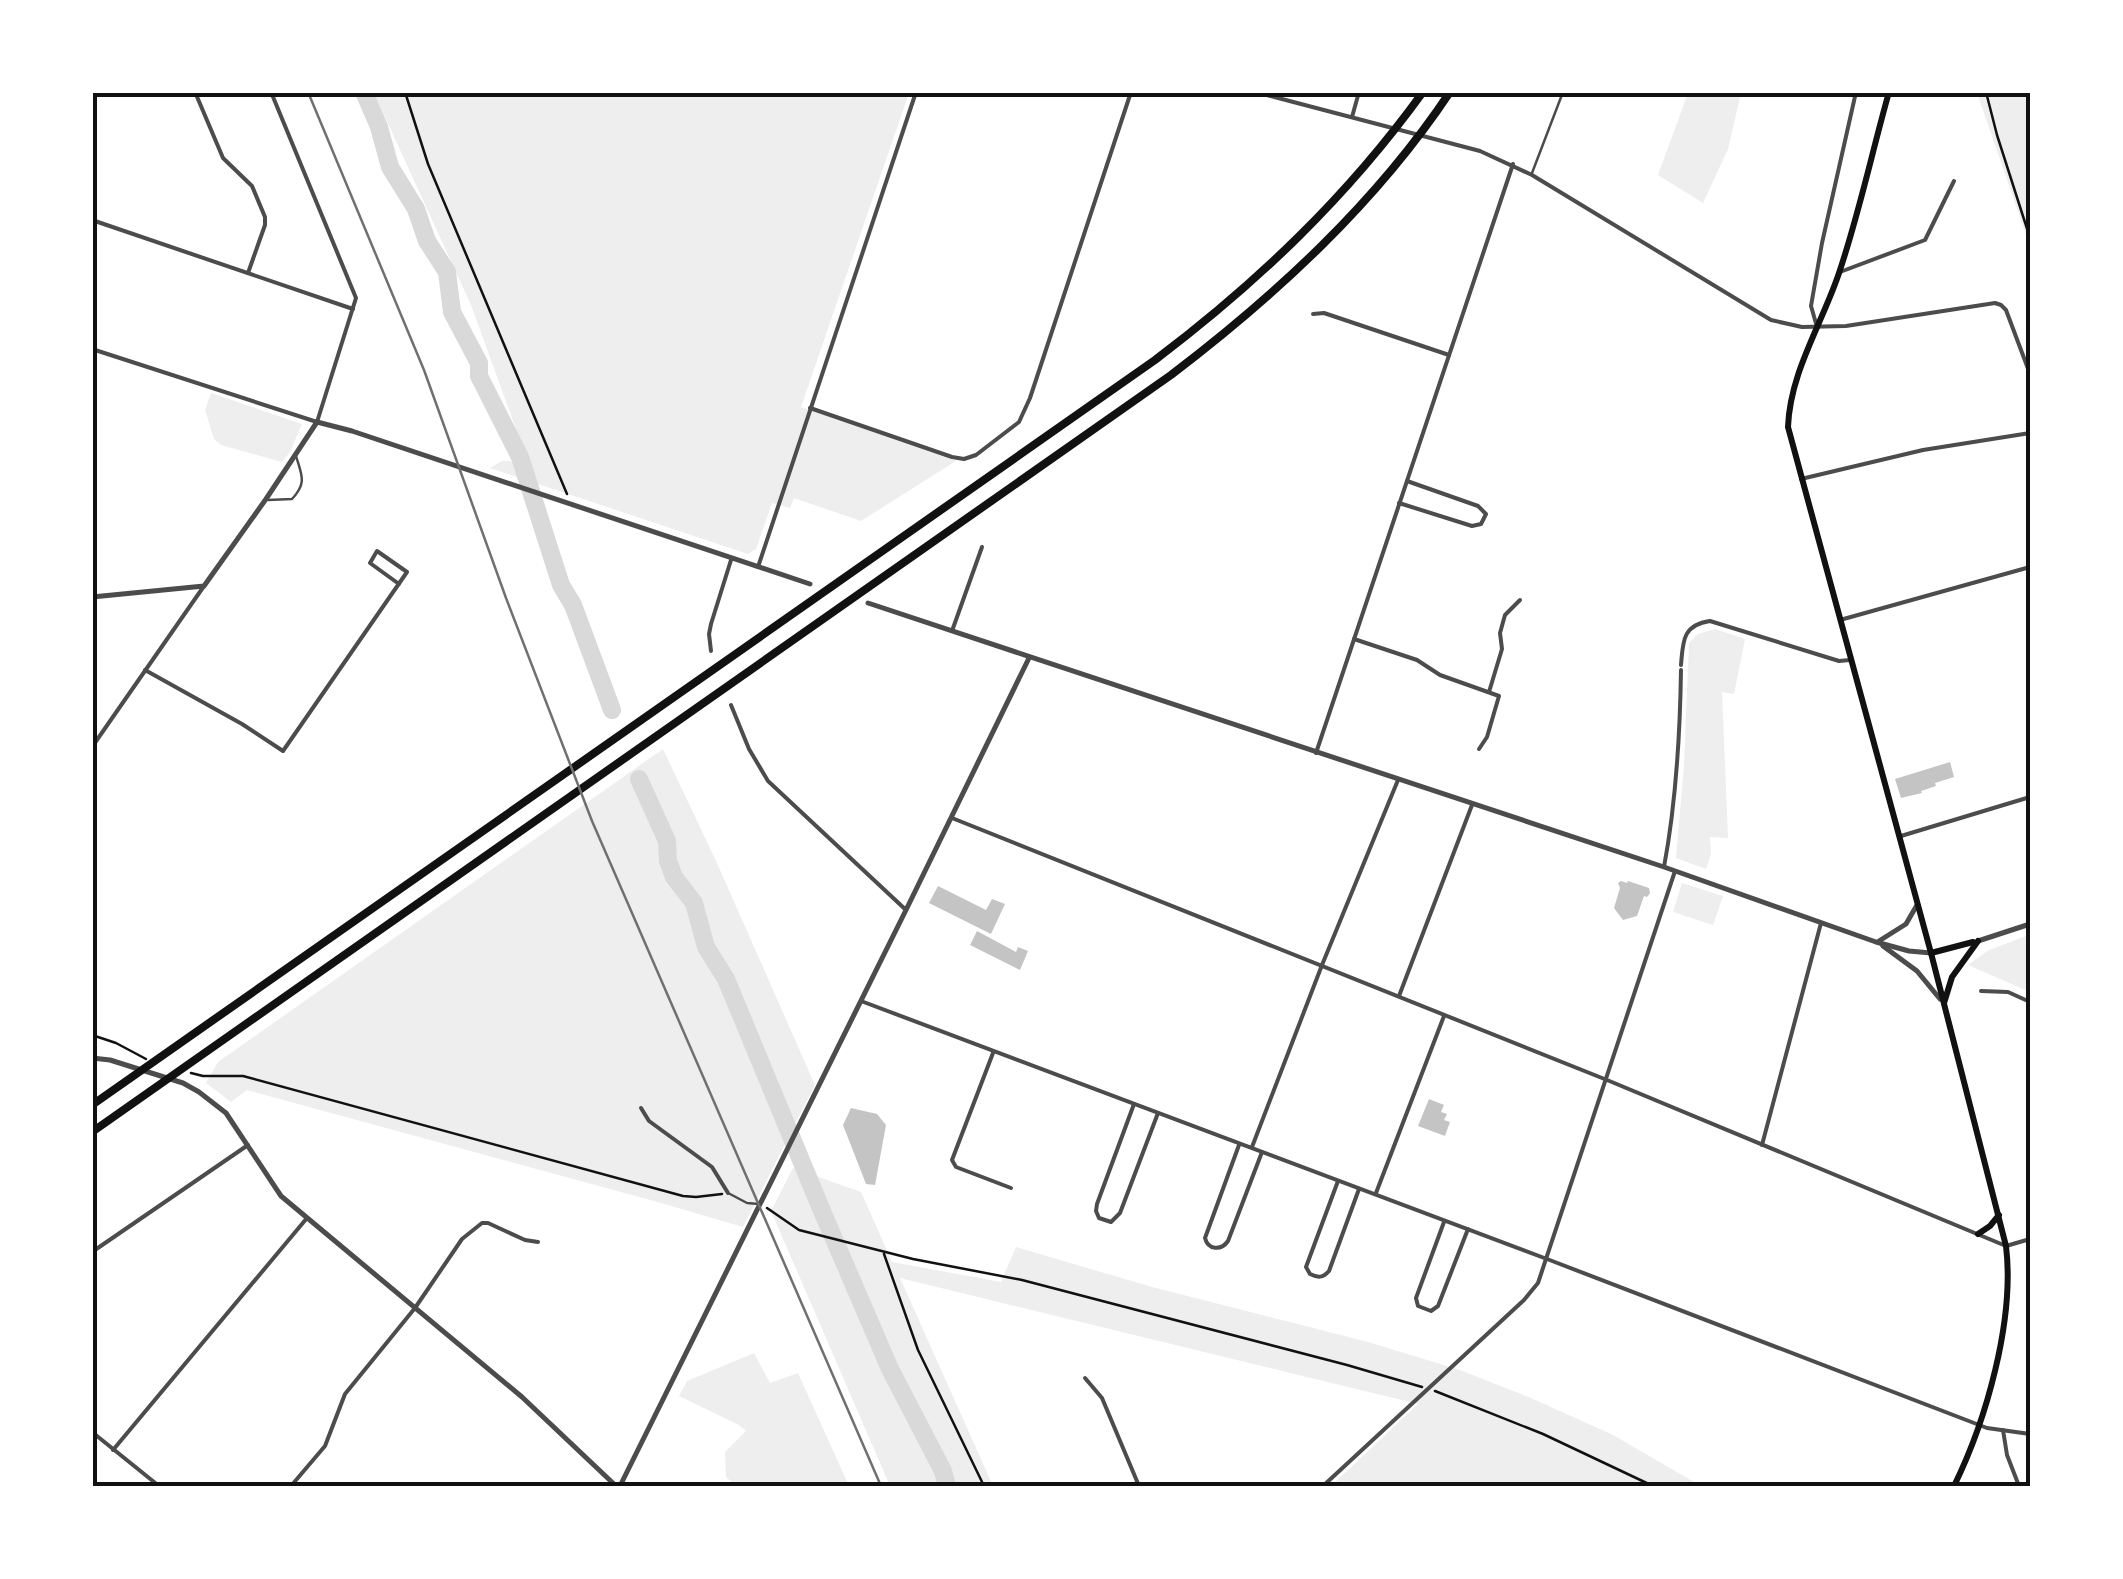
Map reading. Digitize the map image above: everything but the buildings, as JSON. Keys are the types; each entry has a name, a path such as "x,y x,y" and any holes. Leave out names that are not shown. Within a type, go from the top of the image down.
{"highway":[{"path":"92,1106 1155,360 1210,318 1297,240 1339,196 1423,92"},
{"path":"92,1132 1171,375 1244,319 1337,230 1413,143 1450,92"}],"main road":[{"path":"1888,92 1840,272 1800,370 1788,416 1789,438 1918,904 2006,1246 2008,1279 1995,1366 1981,1425 1954,1486"},
{"path":"1931,953 1978,941"},
{"path":"1944,1004 1952,977 1978,941"},
{"path":"1978,1234 1999,1214"}],"street":[{"path":"195,92 223,158 252,186 265,216 248,273"},
{"path":"92,747 318,422 354,309 353,286 272,92"},
{"path":"758,567 916,92"},
{"path":"810,408 964,459 976,456 1018,422 1030,398 1131,92"},
{"path":"1255,92 1480,151 1513,164 1771,320 1802,327 1846,326 2001,305 2030,374"},
{"path":"1352,117 1359,92"},
{"path":"1817,327 1810,306 1856,92"},
{"path":"1316,753 1513,164"},
{"path":"1840,272 1925,240 1954,181"},
{"path":"92,220 354,309"},
{"path":"1313,314 1324,312 1449,354"},
{"path":"92,349 810,584"},
{"path":"1800,479 1923,450 2030,433"},
{"path":"1399,503 1472,526 1484,520 1486,514 1478,506 1407,481"},
{"path":"952,631 982,547"},
{"path":"145,670 283,751 399,584 407,572 377,550 370,562 399,584"},
{"path":"711,652 711,624 731,558"},
{"path":"1840,620 2030,567"},
{"path":"92,597 204,586"},
{"path":"1489,692 1502,649 1500,633 1505,615 1520,600"},
{"path":"868,603 1876,942 1909,952 1931,953"},
{"path":"1664,868 1672,816 1683,642 1687,632 1710,621 1839,661 1850,660"},
{"path":"1354,639 1417,660 1440,675 1499,696 1488,738 1478,749"},
{"path":"92,1058 110,1060 192,1087 226,1113 277,1190 522,1397 618,1486 1029,658"},
{"path":"730,704 768,781 906,910"},
{"path":"1251,1148 1398,780"},
{"path":"1898,836 2030,797"},
{"path":"1398,997 1472,804"},
{"path":"952,818 1607,1080 2006,1246 2030,1239"},
{"path":"1323,1486 1530,1295 1541,1278 1675,872"},
{"path":"1876,942 1906,924 1918,904"},
{"path":"1762,1145 1821,923"},
{"path":"1978,941 2030,926"},
{"path":"1876,942 1917,971 1944,1004"},
{"path":"1982,991 2008,992 2030,1002"},
{"path":"862,1001 1981,1425 2030,1434"},
{"path":"1376,1195 1444,1016"},
{"path":"993,1053 952,1160 956,1167 1011,1188"},
{"path":"1134,1104 1097,1204 1099,1218 1112,1222 1120,1213 1158,1113"},
{"path":"641,1108 649,1121 712,1167 728,1193"},
{"path":"92,1252 248,1144"},
{"path":"1240,1144 1206,1232 1205,1241 1210,1246 1221,1248 1228,1240 1262,1152"},
{"path":"1338,1180 1307,1262 1307,1271 1313,1276 1323,1276 1328,1270 1359,1189"},
{"path":"113,1450 307,1218"},
{"path":"1444,1220 1416,1298 1418,1306 1431,1312 1438,1306 1468,1229"},
{"path":"291,1486 325,1446 345,1394 415,1308 462,1238 482,1222 538,1242"},
{"path":"1085,1378 1102,1398 1140,1486"},
{"path":"2003,1430 2007,1455 2020,1486"},
{"path":"92,1432 159,1486"}],"lane":[{"path":"1532,175 1563,92"},
{"path":"266,500 292,499 301,489 296,456"},
{"path":"728,1193 747,1203 760,1204"}],"path":[{"path":"405,92 428,164 570,504"},
{"path":"1986,92 2030,238"},
{"path":"95,1036 150,1061"},
{"path":"181,1070 203,1076 243,1076 683,1196 728,1193"},
{"path":"760,1204 806,1232 1040,1285 1418,1386"},
{"path":"884,1252 918,1350 984,1486"},
{"path":"1438,1393 1573,1447 1653,1486"}],"shaded area":[{"path":"374,93 909,93 801,407 956,461 861,521 794,498 790,508 772,503 756,549 748,554 490,468 502,461 528,462 471,305"},
{"path":"1688,93 1741,93 1728,149 1703,203 1658,175"},
{"path":"1977,93 2030,93 2030,246"},
{"path":"211,393 302,424 282,462 221,445 214,439 205,410"},
{"path":"1715,629 1745,639 1734,694 1722,692 1728,838 1710,837 1711,854 1706,869 1676,858 1689,643 1698,634"},
{"path":"663,749 815,1085 743,1227 247,1090 231,1102 206,1083 218,1062"},
{"path":"1682,883 1723,896 1713,925 1673,912"},
{"path":"2026,936 2030,992 1968,965 1989,950"},
{"path":"793,1168 861,1192 892,1262 1001,1282 1016,1247 1152,1287 1368,1342 1460,1370 1531,1398 1613,1435 1701,1486 1331,1486 1418,1404 900,1278 993,1486 890,1486 771,1211"},
{"path":"754,1353 770,1383 798,1373 849,1486 736,1486 726,1477 725,1452 746,1431 679,1396 687,1381"}],"waterway":[{"path":"364,92 390,167 447,272 452,312 520,457 561,585 573,605 612,710"},
{"path":"639,779 667,841 674,877 694,903 706,947 726,979 890,1369 947,1486"}],"railway":[{"path":"308,92 424,370 592,821 881,1486"}]}
